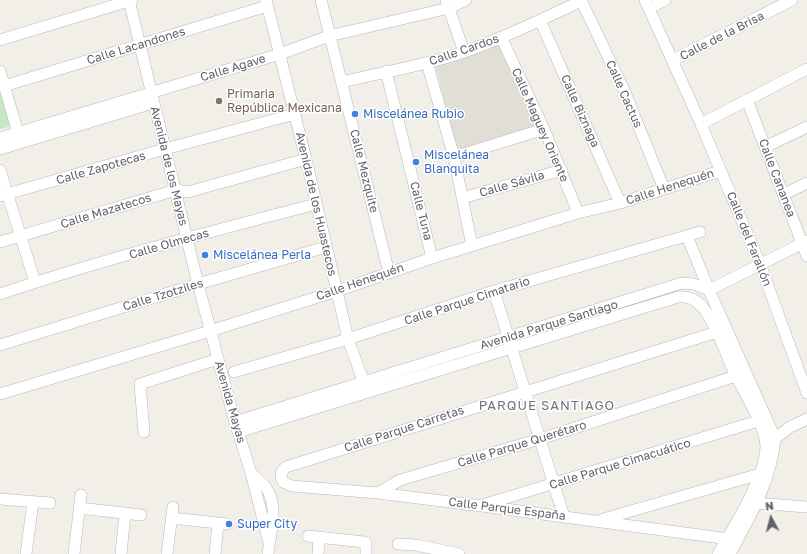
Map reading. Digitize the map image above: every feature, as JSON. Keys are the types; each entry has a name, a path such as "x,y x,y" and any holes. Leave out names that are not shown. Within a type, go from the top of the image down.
{"street":[{"path":"0,40 130,0"},
{"name":"Avenida de los Mayas","path":"130,0 139,45 210,331"},
{"name":"Calle Mezquite","path":"321,0 389,272"},
{"name":"Calle Agave","path":"0,149 329,36 466,0"},
{"name":"Calle Cardos","path":"342,82 427,63 464,52 540,20 581,0"},
{"name":"Calle Cactus","path":"581,0 624,90 664,189"},
{"path":"647,4 665,0"},
{"name":"Calle de la Brisa","path":"673,60 792,0"},
{"name":"Calle Lacandones","path":"4,86 139,45 267,3"},
{"name":"Avenida de los Huastecos","path":"267,3 306,159 348,339 364,383"},
{"path":"448,4 464,52"},
{"name":"Calle del Farallón","path":"647,4 702,124 720,171 760,264 807,393"},
{"name":"Calle Biznaga","path":"540,20 620,203"},
{"name":"Calle Maguey Oriente","path":"501,37 562,170 578,213"},
{"path":"427,63 454,157 472,246"},
{"path":"702,124 807,69"},
{"path":"0,71 18,133"},
{"name":"Calle Tuna","path":"386,71 432,258"},
{"name":"Calle Agave","path":"0,138 152,98"},
{"name":"Calle Cananea","path":"747,100 784,194 805,242 807,256"},
{"name":"Calle Zapotecas","path":"3,195 295,114"},
{"path":"766,148 807,127"},
{"path":"454,157 544,129"},
{"name":"Calle Mazatecos","path":"0,242 176,190 188,192 306,159"},
{"path":"0,170 3,195 21,236 36,282"},
{"name":"Calle Sávila","path":"462,198 562,170"},
{"name":"Calle Henequén","path":"0,393 210,331 337,291 432,258 578,213 620,203 720,171"},
{"path":"784,194 807,183"},
{"name":"Calle Olmecas","path":"0,294 187,238 316,204"},
{"name":"Calle Parque Cimatario","path":"234,372 348,339 494,291 700,232"},
{"path":"687,236 709,290 775,438 773,456 768,475 757,503 732,539 718,554"},
{"path":"709,290 805,242"},
{"name":"Calle Tzotziles","path":"0,345 198,284 326,247"},
{"name":"Avenida Parque Santiago","path":"237,427 367,393 682,283 694,284 709,290"},
{"path":"494,291 564,517"},
{"name":"Avenida Parque Santiago","path":"237,427 364,383 510,342 686,296 694,298 704,309 717,332 758,421 766,446"},
{"name":"Avenida Mayas","path":"210,331 251,473 268,549"},
{"name":"Calle Parque Carretas","path":"280,476 282,470 286,467 717,332"},
{"path":"144,432 140,384 218,359"},
{"name":"Calle Parque Querétaro","path":"378,493 400,480 540,439 736,376"},
{"path":"730,554 732,539 760,474 766,446 790,427 807,419"},
{"name":"Calle Parque Cimacuático","path":"482,506 758,421"},
{"path":"599,521 760,474"},
{"name":"Calle Parque España","path":"280,476 283,482 292,486 378,493 732,539"},
{"path":"74,554 81,495"},
{"path":"0,499 50,503"},
{"path":"26,554 33,502"},
{"path":"757,503 806,507"},
{"path":"79,508 141,515"},
{"path":"168,554 172,512 222,523 215,554"},
{"path":"121,554 125,513"},
{"path":"318,554 314,537 364,542 366,543 366,554"},
{"path":"398,544 415,549 459,554"}],"shaded area":[{"path":"500,43 536,127 458,153 435,65 470,56"}],"green space":[{"path":"0,79 11,126 0,129"}],"place":[{"name":"Primaria República Mexicana","path":"219,101"},
{"name":"Miscelánea Rubio","path":"355,114"},
{"name":"Miscelánea Blanquita","path":"416,162"},
{"name":"Miscelánea Perla","path":"205,255"},
{"name":"Super City","path":"229,524"}],"district":[{"name":"PARQUE SANTIAGO","path":"547,406"}]}
